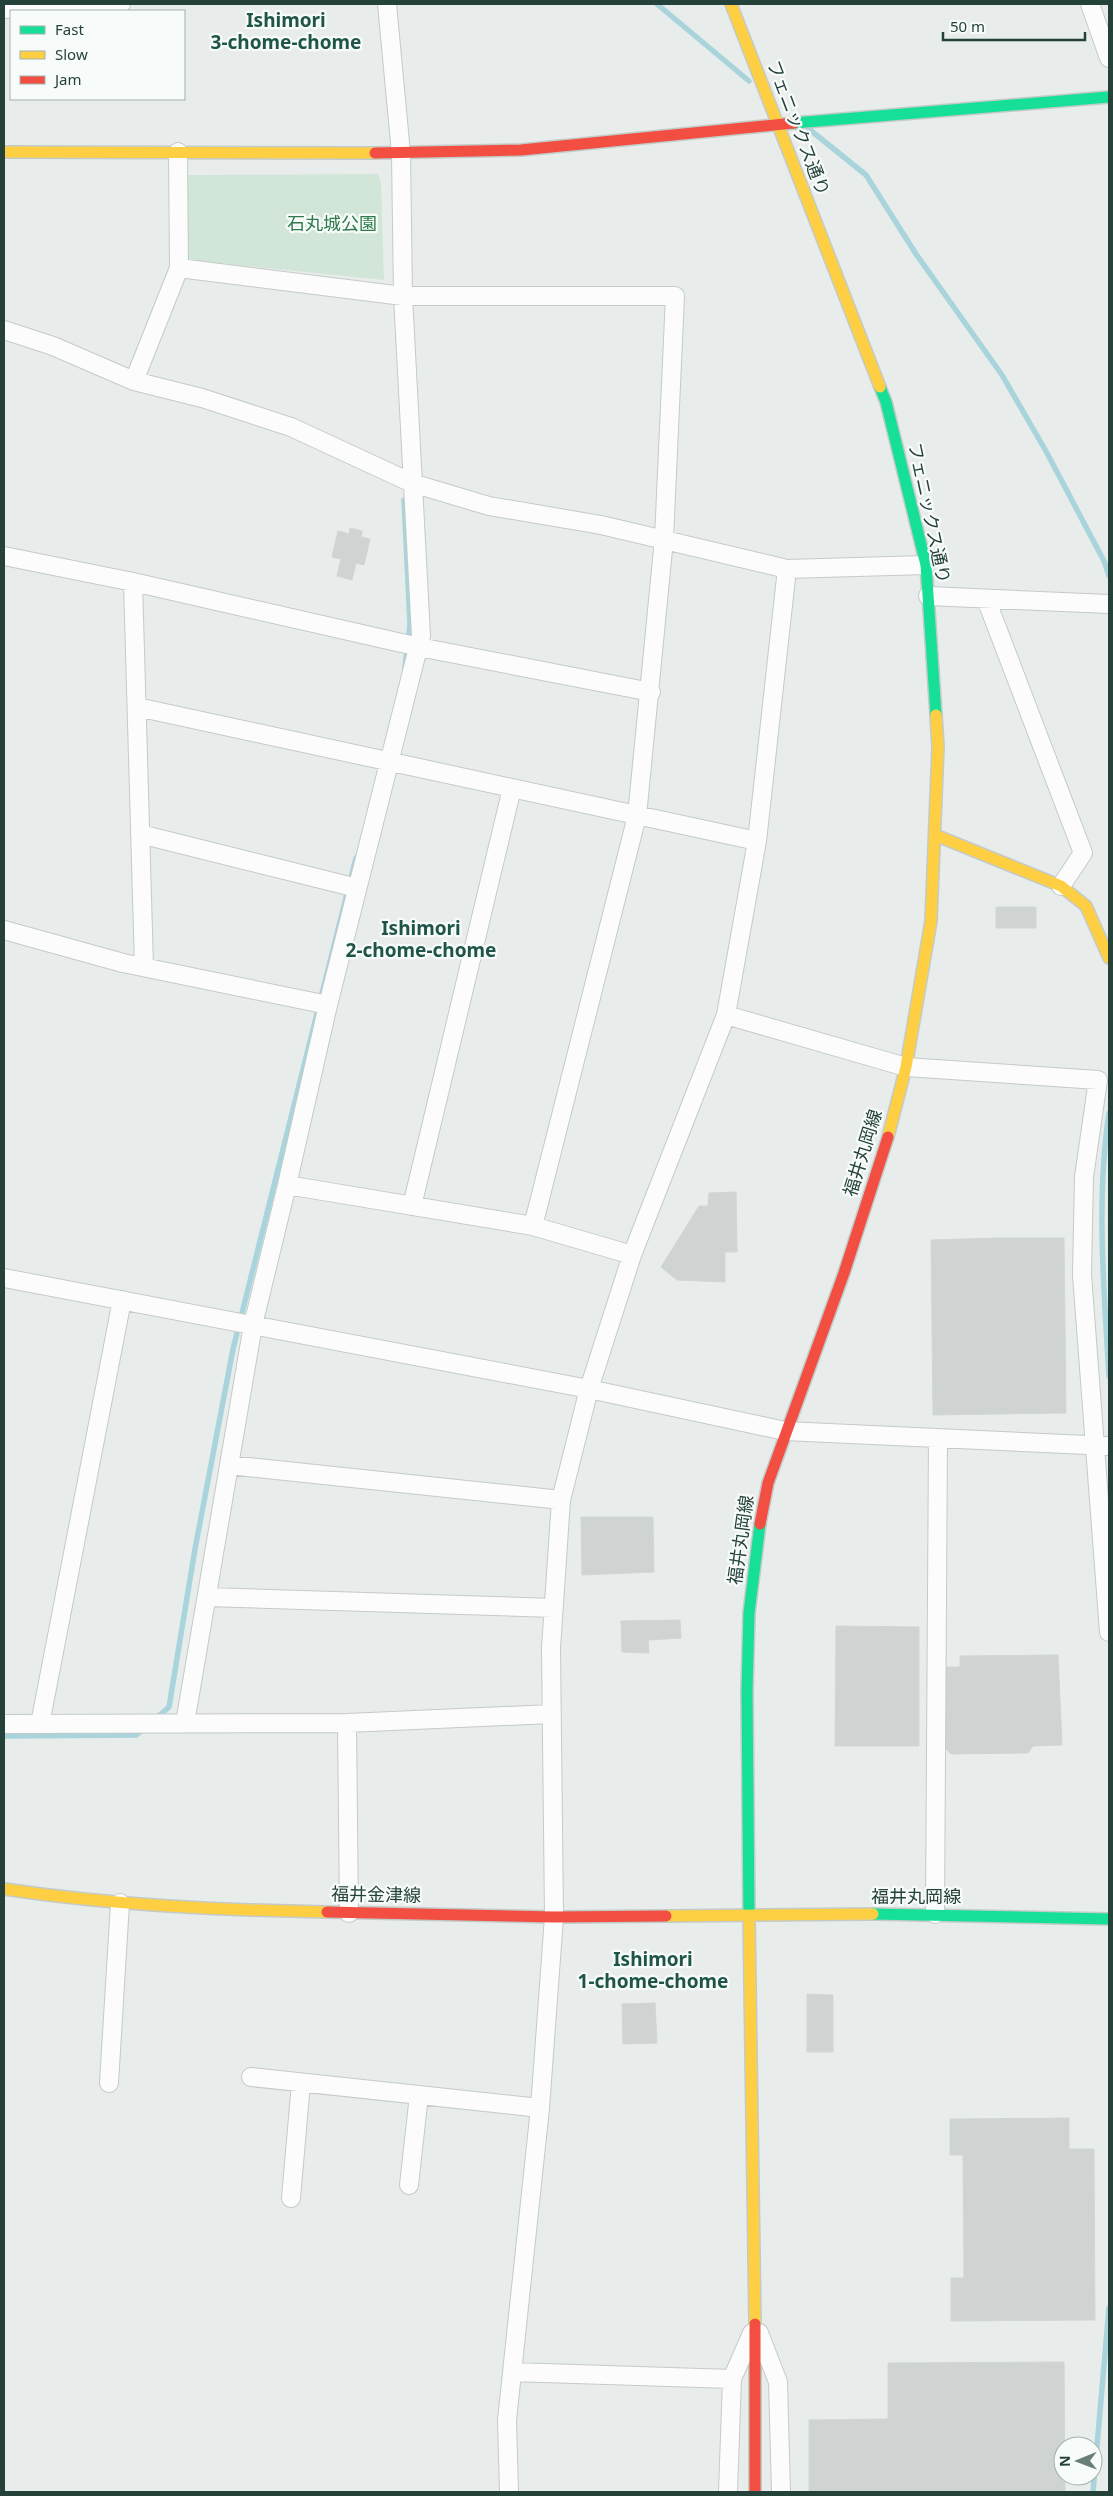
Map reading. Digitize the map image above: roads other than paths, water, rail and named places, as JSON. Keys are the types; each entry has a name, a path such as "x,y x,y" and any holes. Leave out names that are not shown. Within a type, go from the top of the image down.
{"main road":[{"name":"フェニックス通り","path":"731,4 886,402 926,565 938,747 935,835"},
{"path":"4,152 401,153 521,150 779,124 1109,97"},
{"path":"935,835 1061,886 1086,906 1109,958"},
{"name":"福井丸岡線","path":"935,835 931,920 906,1068 890,1131 844,1273 785,1431 768,1483 756,1543 750,1613 747,1691 749,1916 935,1914 1109,1919"},
{"name":"福井金津線","path":"5,1884 120,1903 214,1910 554,1917 749,1916"},
{"path":"749,1916 756,2323 756,2492"}],"street":[{"path":"4,9 121,4"},
{"path":"185,1722 254,1325 328,1006 421,636 403,296 401,153 388,4"},
{"path":"1090,4 1109,58"},
{"path":"134,380 179,268 178,152"},
{"path":"179,268 403,296 675,296 664,539 638,816 533,1226"},
{"path":"4,330 53,346 134,380 202,398 291,427 412,482 489,506 601,525 787,569 926,565"},
{"path":"4,556 133,582 419,647 650,692"},
{"path":"509,2492 507,2420 540,2108 554,1917 552,1714 554,1608 560,1500 589,1389 632,1254 726,1015 757,841 787,569"},
{"path":"133,582 144,967"},
{"path":"928,596 1109,604"},
{"path":"986,599 1083,853 1061,886"},
{"path":"137,707 757,841"},
{"path":"412,1206 512,788"},
{"path":"140,834 357,888"},
{"path":"4,930 144,967 328,1006"},
{"path":"726,1015 906,1068 1098,1080 1084,1177 1082,1274 1103,1445 1109,1632"},
{"path":"287,1185 533,1226 632,1254"},
{"path":"4,1278 589,1389 785,1431 1103,1445"},
{"path":"40,1724 122,1300"},
{"path":"935,1914 938,1438"},
{"path":"229,1465 560,1500"},
{"path":"207,1597 554,1608"},
{"path":"4,1724 347,1723 552,1714"},
{"path":"347,1723 349,1913"},
{"path":"109,2082 120,1903"},
{"path":"251,2077 540,2108"},
{"path":"291,2198 301,2082"},
{"path":"409,2185 419,2095"},
{"path":"728,2492 732,2379 756,2323"},
{"path":"756,2323 778,2382 781,2492"},
{"path":"512,2372 732,2379"}],"waterway":[{"path":"657,4 749,81"},
{"path":"809,129 866,175 916,254 1002,375 1047,453 1104,561 1109,576"},
{"path":"404,500 410,624 405,668"},
{"path":"155,1719 169,1707 195,1549 233,1349 356,858"},
{"path":"1109,1113 1105,1145 1102,1211 1103,1278 1109,1376"},
{"path":"4,1736 136,1735 144,1729"},
{"path":"1093,2492 1109,2308"}],"district":[{"name":"Ishimori 3-chome-chome","path":"286,31"},
{"name":"Ishimori 2-chome-chome","path":"421,939"},
{"name":"Ishimori 1-chome-chome","path":"653,1970"}],"park label":[{"name":"石丸城公園","path":"332,224"}]}
